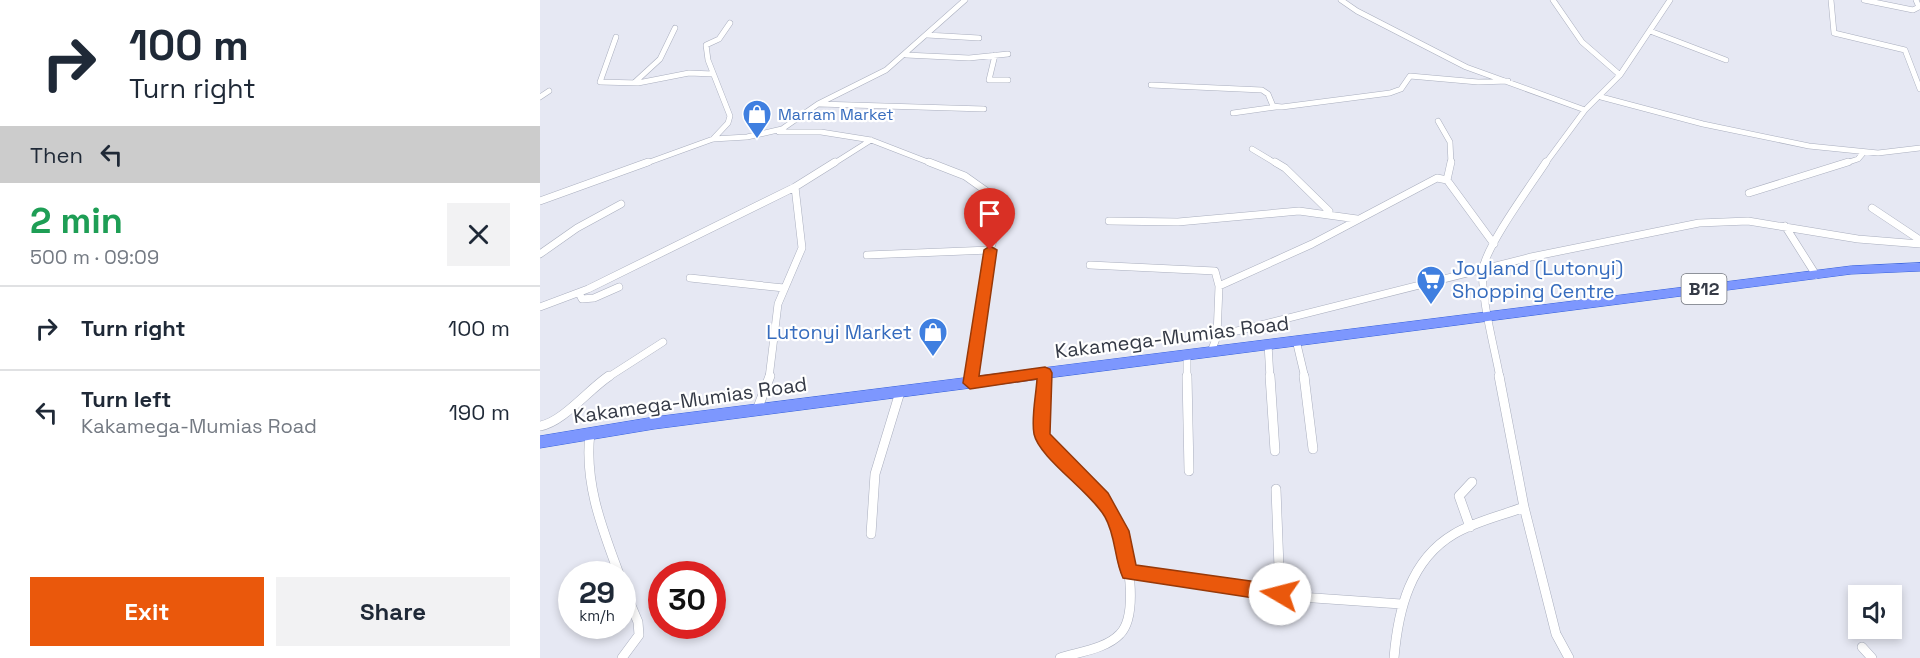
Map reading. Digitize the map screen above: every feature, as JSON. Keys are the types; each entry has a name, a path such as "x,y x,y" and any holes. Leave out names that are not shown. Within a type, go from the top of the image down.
{"highway":[{"name":"B12","path":"1488,315 1879,268 1920,267"},
{"name":"Kakamega-Mumias Road","path":"540,442 757,410 1488,315"}],"street":[{"path":"772,132 790,125 818,104 874,77 906,55 965,0"},
{"path":"1341,0 1448,58 1585,110"},
{"path":"1553,0 1583,44 1620,75"},
{"path":"1569,658 1556,634 1524,507 1488,315 1483,268 1494,244 1547,160 1585,110 1620,75 1670,0"},
{"path":"1831,0 1834,33 1905,50 1920,89"},
{"path":"1864,0 1913,10 1919,7 1916,0"},
{"path":"713,139 728,123 730,116 713,74 706,45 719,39 730,23"},
{"path":"635,82 660,59 675,28"},
{"path":"1650,31 1711,52 1726,60"},
{"path":"927,35 979,38"},
{"path":"616,37 600,81 635,82 689,73 713,74"},
{"path":"906,55 956,58 1008,54"},
{"path":"995,55 989,80 1008,80"},
{"path":"1233,112 1390,93 1401,89 1410,76 1478,82 1508,81"},
{"path":"1151,85 1262,90 1268,94 1270,104 1276,107"},
{"path":"540,97 549,91"},
{"path":"1600,97 1702,124 1809,146 1864,152 1920,148"},
{"path":"818,104 984,109"},
{"path":"1438,121 1453,146 1447,180 1494,244"},
{"path":"540,201 713,139 772,132 821,132 871,140 964,176 989,193 998,210 999,223 990,250 970,383"},
{"path":"540,307 579,293 795,188 871,140"},
{"path":"1252,149 1285,168 1329,211"},
{"path":"1749,193 1858,159 1864,152"},
{"path":"1219,286 1312,244 1357,219 1390,205 1434,179 1447,180"},
{"path":"757,410 770,375 776,313 784,288 802,248 795,188"},
{"path":"540,254 577,228 621,204"},
{"path":"1872,208 1920,242"},
{"path":"1109,221 1171,222 1273,211 1329,211 1357,219"},
{"path":"1217,336 1483,268 1699,223 1748,221 1858,239 1920,242"},
{"path":"1785,226 1816,275"},
{"path":"867,255 990,250"},
{"path":"1090,264 1161,270 1215,271 1219,286 1217,336 1211,352"},
{"path":"690,278 784,288"},
{"path":"579,293 582,299 588,299 619,287"},
{"path":"1296,340 1304,373 1313,449"},
{"path":"540,426 552,424 592,387 663,342"},
{"path":"1268,344 1275,451"},
{"path":"1187,355 1189,471"},
{"path":"1045,373 1042,434 1046,444 1102,498 1112,513 1121,531 1129,573 1129,609 1125,626 1119,636 1059,658"},
{"path":"871,534 875,474 900,392"},
{"path":"590,433 592,485 615,561"},
{"path":"1470,527 1459,496 1472,482"},
{"path":"1276,489 1280,594"},
{"path":"1394,658 1401,604 1412,579 1437,546 1452,534 1524,507"},
{"path":"1129,573 1280,594 1401,604"},
{"path":"622,658 639,635 636,617"},
{"path":"1862,647 1872,658"}],"place":[{"name":"Marram Market","path":"757,140"},
{"name":"Joyland (Lutonyi) Shopping Centre","path":"1431,306"},
{"name":"Lutonyi Market","path":"933,358"}],"route":[{"path":"990,250 970,383 1045,373 1042,434 1046,444 1102,498 1112,513 1121,531 1129,573 1280,594"}]}
